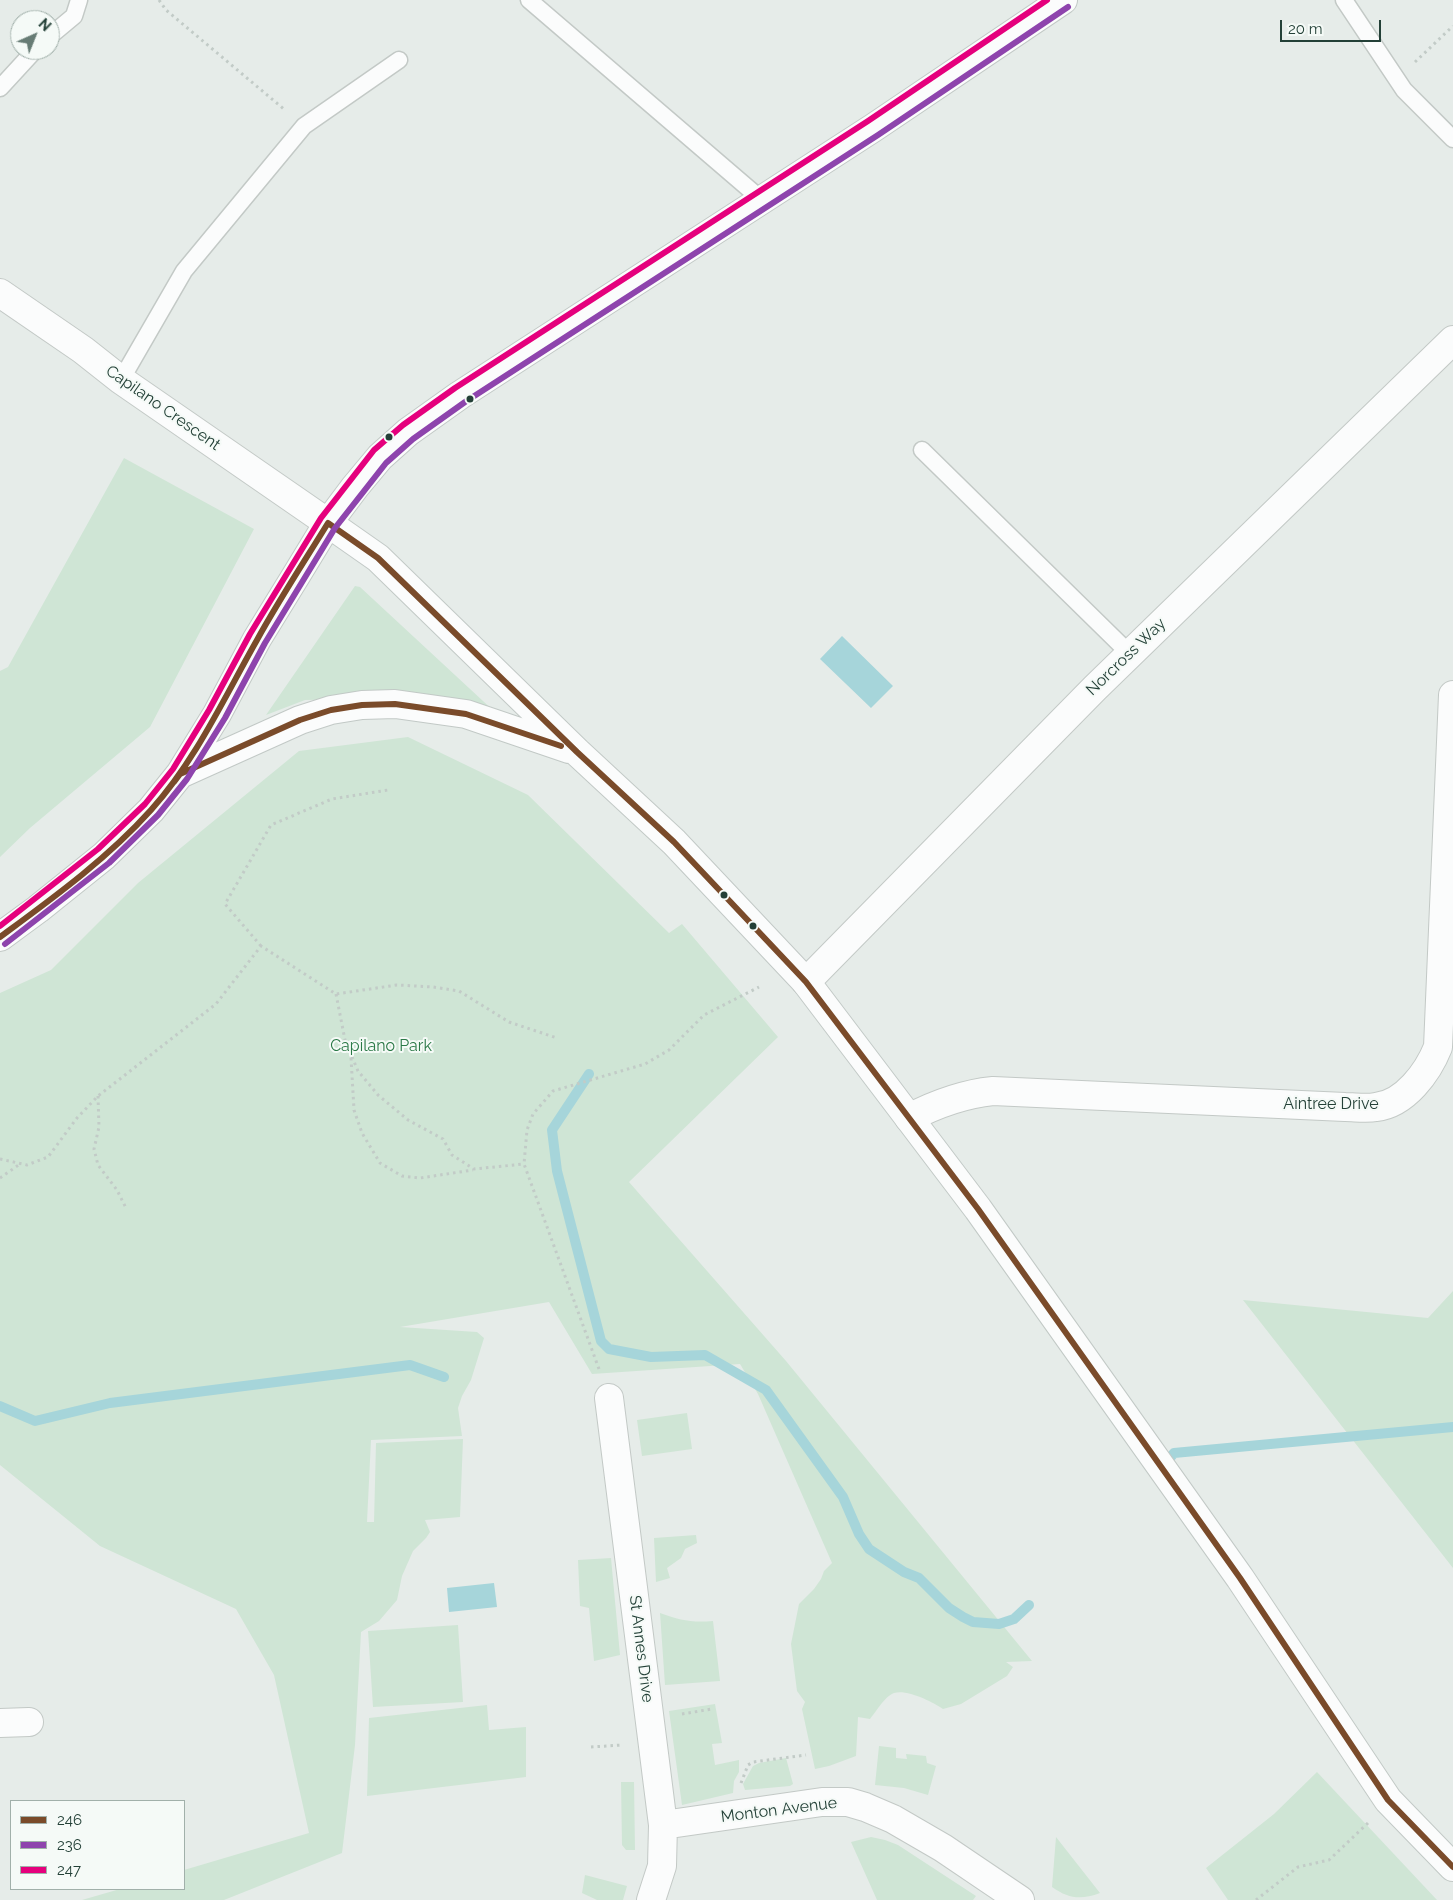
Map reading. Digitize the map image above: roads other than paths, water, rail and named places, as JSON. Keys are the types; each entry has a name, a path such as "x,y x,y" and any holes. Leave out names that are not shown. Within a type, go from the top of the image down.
{"main road":[{"path":"0,937 38,910 104,856 151,810 180,774 217,714 257,639 328,523 354,487 380,457 408,432 428,417 881,123 1059,1"},
{"name":"Capilano Crescent","path":"0,293 83,350 121,380 378,558 577,752 674,842 806,982 984,1218 1240,1578 1388,1800 1453,1867"},
{"name":"Norcross Way","path":"806,982 1130,654 1453,340"},
{"name":"Aintree Drive","path":"909,1118 931,1106 970,1093 993,1091 1345,1107 1378,1107 1399,1098 1416,1084 1432,1063 1438,1047 1453,695"},
{"path":"180,774 300,720 331,710 362,705 395,704 466,714 577,752"},
{"name":"St Annes Drive","path":"610,1398 663,1825 662,1866 651,1900"},
{"path":"0,1723 29,1722"},
{"name":"Monton Avenue","path":"663,1825 822,1802 848,1802 893,1819 943,1848 1020,1900"}],"lane":[{"path":"60,28 74,16 79,0"},
{"path":"529,0 762,200"},
{"path":"1344,0 1404,90 1453,139"},
{"path":"0,88 26,60"},
{"path":"121,380 184,271 304,126 399,60"},
{"path":"922,450 1130,654"}],"water":[{"path":"842,636 893,686 871,708 820,659"},
{"path":"494,1583 497,1607 449,1612 447,1588"}],"waterway":[{"path":"589,1074 552,1130 557,1171 601,1341 609,1349 651,1357 705,1355 766,1390 843,1497 859,1534 869,1549 904,1572 919,1578 949,1608 973,1622 999,1624 1014,1619 1029,1605"},
{"path":"0,1406 35,1421 110,1403 410,1365 444,1377"},
{"path":"1169,1459 1174,1453 1453,1427"}],"park label":[{"name":"Capilano Park","path":"381,1046"}]}
